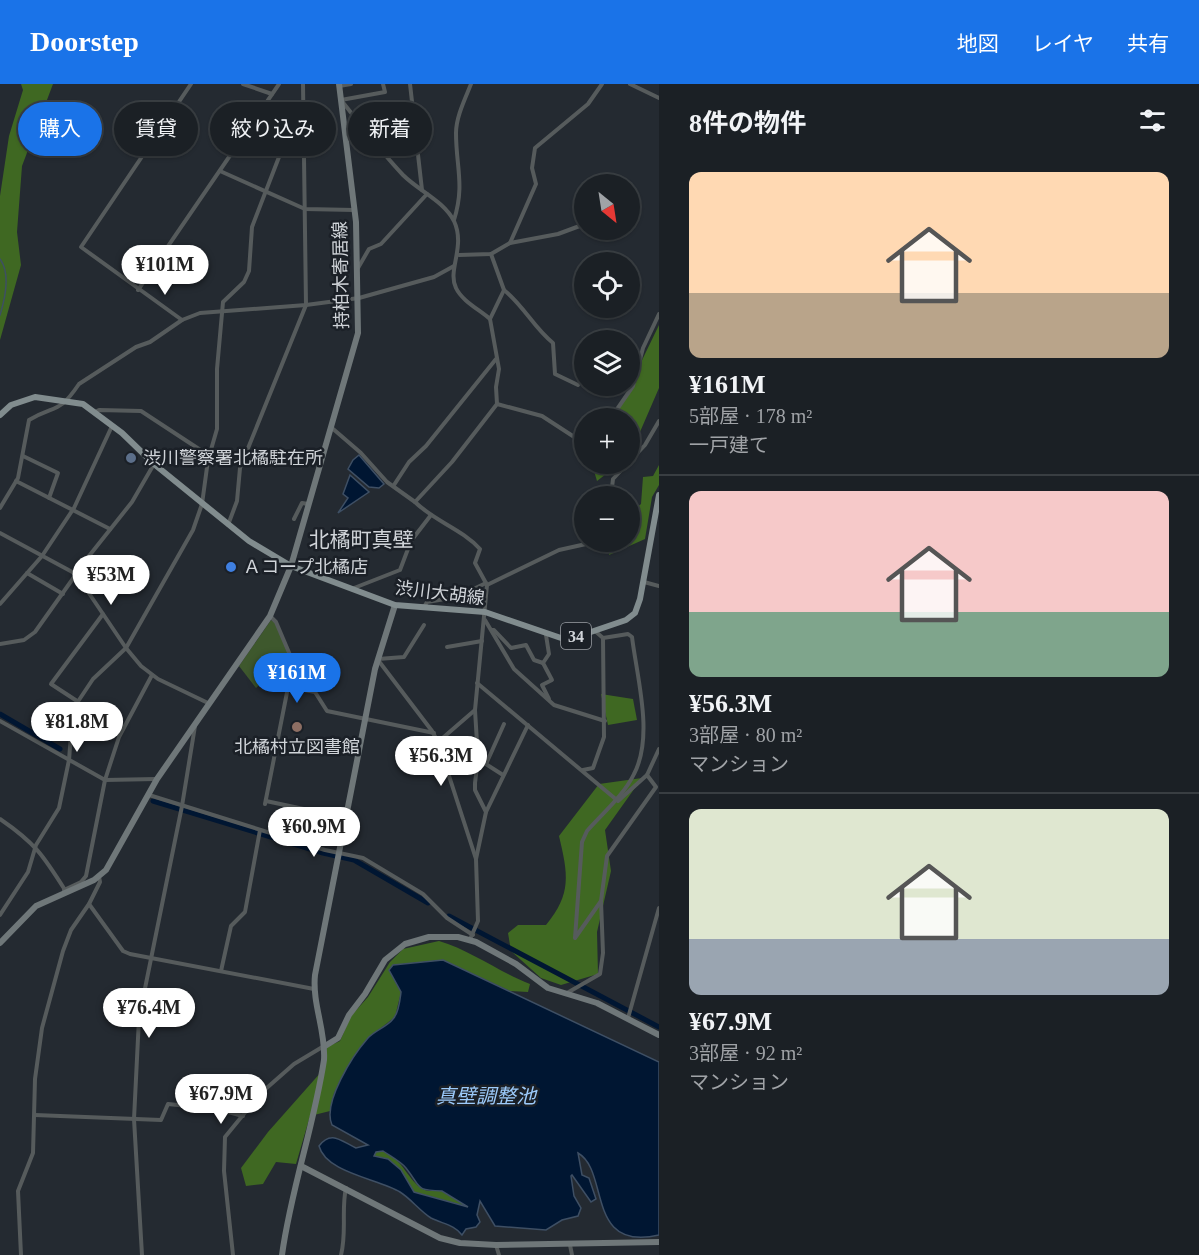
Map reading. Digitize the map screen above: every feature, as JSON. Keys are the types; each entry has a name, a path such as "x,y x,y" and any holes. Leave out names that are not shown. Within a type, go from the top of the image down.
{"main road":[{"name":"渋川大胡線","path":"0,414 24,398 43,397 83,404 112,426 228,526 291,566 395,605 485,616 546,635 571,637 626,620 635,613 644,582 659,495"}],"street":[{"path":"182,320 81,247 191,84"},
{"path":"243,84 272,94"},
{"path":"138,290 279,84"},
{"path":"303,84 303,102"},
{"path":"339,85 351,84"},
{"path":"383,84 385,92 341,100 404,176 443,207 454,221"},
{"path":"410,84 422,190"},
{"path":"471,84 456,131 461,175 460,201 454,221 459,255 454,266 456,289 490,319"},
{"path":"510,243 536,184 532,168 535,148 588,104 602,84"},
{"path":"630,84 659,98"},
{"name":"持柏木寄居線","path":"99,876 157,779 270,616 291,566 357,340 359,298 355,210 339,85"},
{"path":"0,915 28,872 36,845 59,808 69,760 72,715 77,702 93,679 126,648 167,571 185,547 202,504 208,460 217,429 217,369 224,302 244,282 249,271 252,227 280,156"},
{"path":"228,526 237,501 240,468 306,305 304,156"},
{"path":"220,171 305,209 355,210"},
{"path":"358,268 369,249 381,244 427,194"},
{"path":"459,255 491,254 510,243 558,234 574,228"},
{"path":"491,254 496,274 504,290 520,303 543,335 553,343 555,374 574,383"},
{"path":"0,508 16,481 23,456 23,439 29,420 57,409 67,402 79,384 182,320 211,311 224,312 306,305 359,298 434,277 454,266"},
{"path":"415,502 452,462 497,404 497,359 490,319 504,290"},
{"path":"618,408 633,386 643,348 659,314"},
{"path":"394,485 409,462 426,446 497,359"},
{"path":"497,404 542,416 574,437"},
{"path":"94,412 99,410 141,411 205,453 208,460"},
{"path":"640,450 659,421"},
{"path":"0,604 42,556 73,510 112,426"},
{"path":"331,427 361,453 387,482 480,549 475,563 487,584 477,684 478,759 475,789 486,812"},
{"path":"23,456 58,473 49,498"},
{"path":"0,644 24,640 35,632 76,574 132,502 154,464"},
{"path":"16,481 110,529"},
{"path":"294,519 298,507 302,503 308,504"},
{"path":"353,589 400,570 411,541 431,515"},
{"path":"0,533 76,574 126,648 152,675 208,703"},
{"path":"423,607 427,603 457,597 559,550 574,547"},
{"path":"27,573 63,594"},
{"path":"644,582 659,586"},
{"path":"282,1255 287,1220 302,1166 322,1074 325,1046 314,989 378,659 395,605"},
{"path":"77,702 51,684 104,614"},
{"path":"270,616 276,622 293,662 266,802 347,818"},
{"path":"485,616 514,669 550,702 605,721"},
{"path":"378,659 404,657 424,625"},
{"path":"492,630 512,648 526,645 534,660 543,663 552,680 542,685 550,702"},
{"path":"595,631 603,638"},
{"path":"601,901 575,938 582,842 587,831 634,776 643,741 642,707 632,637 628,634 603,638"},
{"path":"543,663 549,654 546,635"},
{"path":"582,770 593,768 600,754 605,721 601,664 603,638"},
{"path":"447,647 482,641"},
{"path":"378,659 434,733 476,859"},
{"path":"0,943 36,906 81,882 86,876 105,780 119,737 152,675"},
{"path":"477,684 615,799 621,801 647,775 659,749"},
{"path":"289,687 315,692 327,711 434,733"},
{"path":"438,742 476,710"},
{"path":"0,721 105,780 157,779"},
{"path":"142,1255 134,1119 139,1018 196,733 195,722"},
{"path":"486,764 504,724"},
{"path":"473,934 476,859 486,812 528,725"},
{"path":"478,759 503,775"},
{"path":"647,775 656,787"},
{"path":"567,993 575,986 596,978 602,970 601,901 607,856 659,782"},
{"path":"148,794 182,807 339,856 363,858 423,894 447,918 516,964 539,983 597,1003 659,1035"},
{"path":"1,822 36,845 50,863 65,891"},
{"path":"221,971 231,926 244,912 260,831"},
{"path":"21,1255 18,1191 33,1153 35,1079 42,1028 63,951 71,930 89,904 100,882 99,876 65,891"},
{"path":"89,904 123,951 151,959 314,989"},
{"path":"628,1018 659,908"},
{"path":"233,1255 223,1146 225,1137 261,1093 294,1064 338,1038 349,1015 365,994 385,960 395,950 423,938 473,934"},
{"path":"34,1115 160,1120 168,1104 217,1109 243,1116"},
{"path":"302,1166 441,1238 460,1244 570,1245 659,1242"},
{"path":"341,1255 345,1235 343,1199 346,1187"},
{"path":"496,1245 500,1255"},
{"path":"570,1245 572,1255"}],"green space":[{"path":"21,84 53,84 46,102 19,102 23,90"},
{"path":"18,106 18,156 26,156 22,166 17,232 21,265 0,340 0,196 9,136"},
{"path":"659,325 659,388 640,432 640,408 619,408 625,396 640,396 640,364"},
{"path":"659,465 659,485 652,497 645,539 640,541 643,477 653,476"},
{"path":"595,474 606,474 597,481"},
{"path":"271,620 275,623 292,661 288,681 268,677 256,688 239,666"},
{"path":"601,694 633,699 637,720 608,725"},
{"path":"642,778 605,830 611,871 597,932 598,974 561,985 541,978 511,951 508,933 518,925 546,925 554,914 566,883 559,836 599,784"},
{"path":"439,941 530,984 528,992 510,991 443,960 393,965 389,970 401,992 395,1017 368,1038 354,1056 334,1093 330,1111 310,1116 296,1164 276,1162 263,1184 246,1186 241,1168 268,1132 322,1071 327,1047 340,1041 351,1016 368,997 390,962 403,949"},
{"path":"383,1151 396,1160 413,1181 423,1189 448,1193 469,1207 414,1192 401,1170 388,1159 373,1156 376,1152"}],"water":[{"path":"359,455 384,484 379,488 369,487 348,469"},
{"path":"350,475 369,492 338,513 348,498 343,494"},
{"name":"真壁調整池","path":"443,960 659,1062 659,1235 636,1237 620,1232 609,1221 588,1162 578,1153 582,1175 589,1178 596,1199 591,1202 572,1175 574,1196 581,1208 578,1216 562,1220 546,1230 495,1226 480,1201 477,1215 480,1222 476,1227 466,1229 462,1235 452,1227 431,1218 400,1192 342,1169 324,1155 319,1146 323,1141 332,1138 356,1148 368,1145 332,1125 331,1105 347,1067 362,1046 371,1035 390,1022 397,1013 401,992 389,970 393,965","holes":["383,1151 404,1165 423,1189 442,1191 468,1207 414,1192 401,1170 388,1159 374,1156 376,1152"]}],"waterway":[{"path":"0,259 6,279 0,315"},
{"path":"0,714 60,749"},
{"path":"153,801 323,853 354,860 428,903"},
{"path":"449,916 659,1027"}],"place":[{"name":"渋川警察署北橘駐在所","path":"131,458"},
{"name":"Ａコープ北橘店","path":"231,567"},
{"name":"北橘村立図書館","path":"297,727"}],"district":[{"name":"北橘町真壁","path":"361,540"}]}
